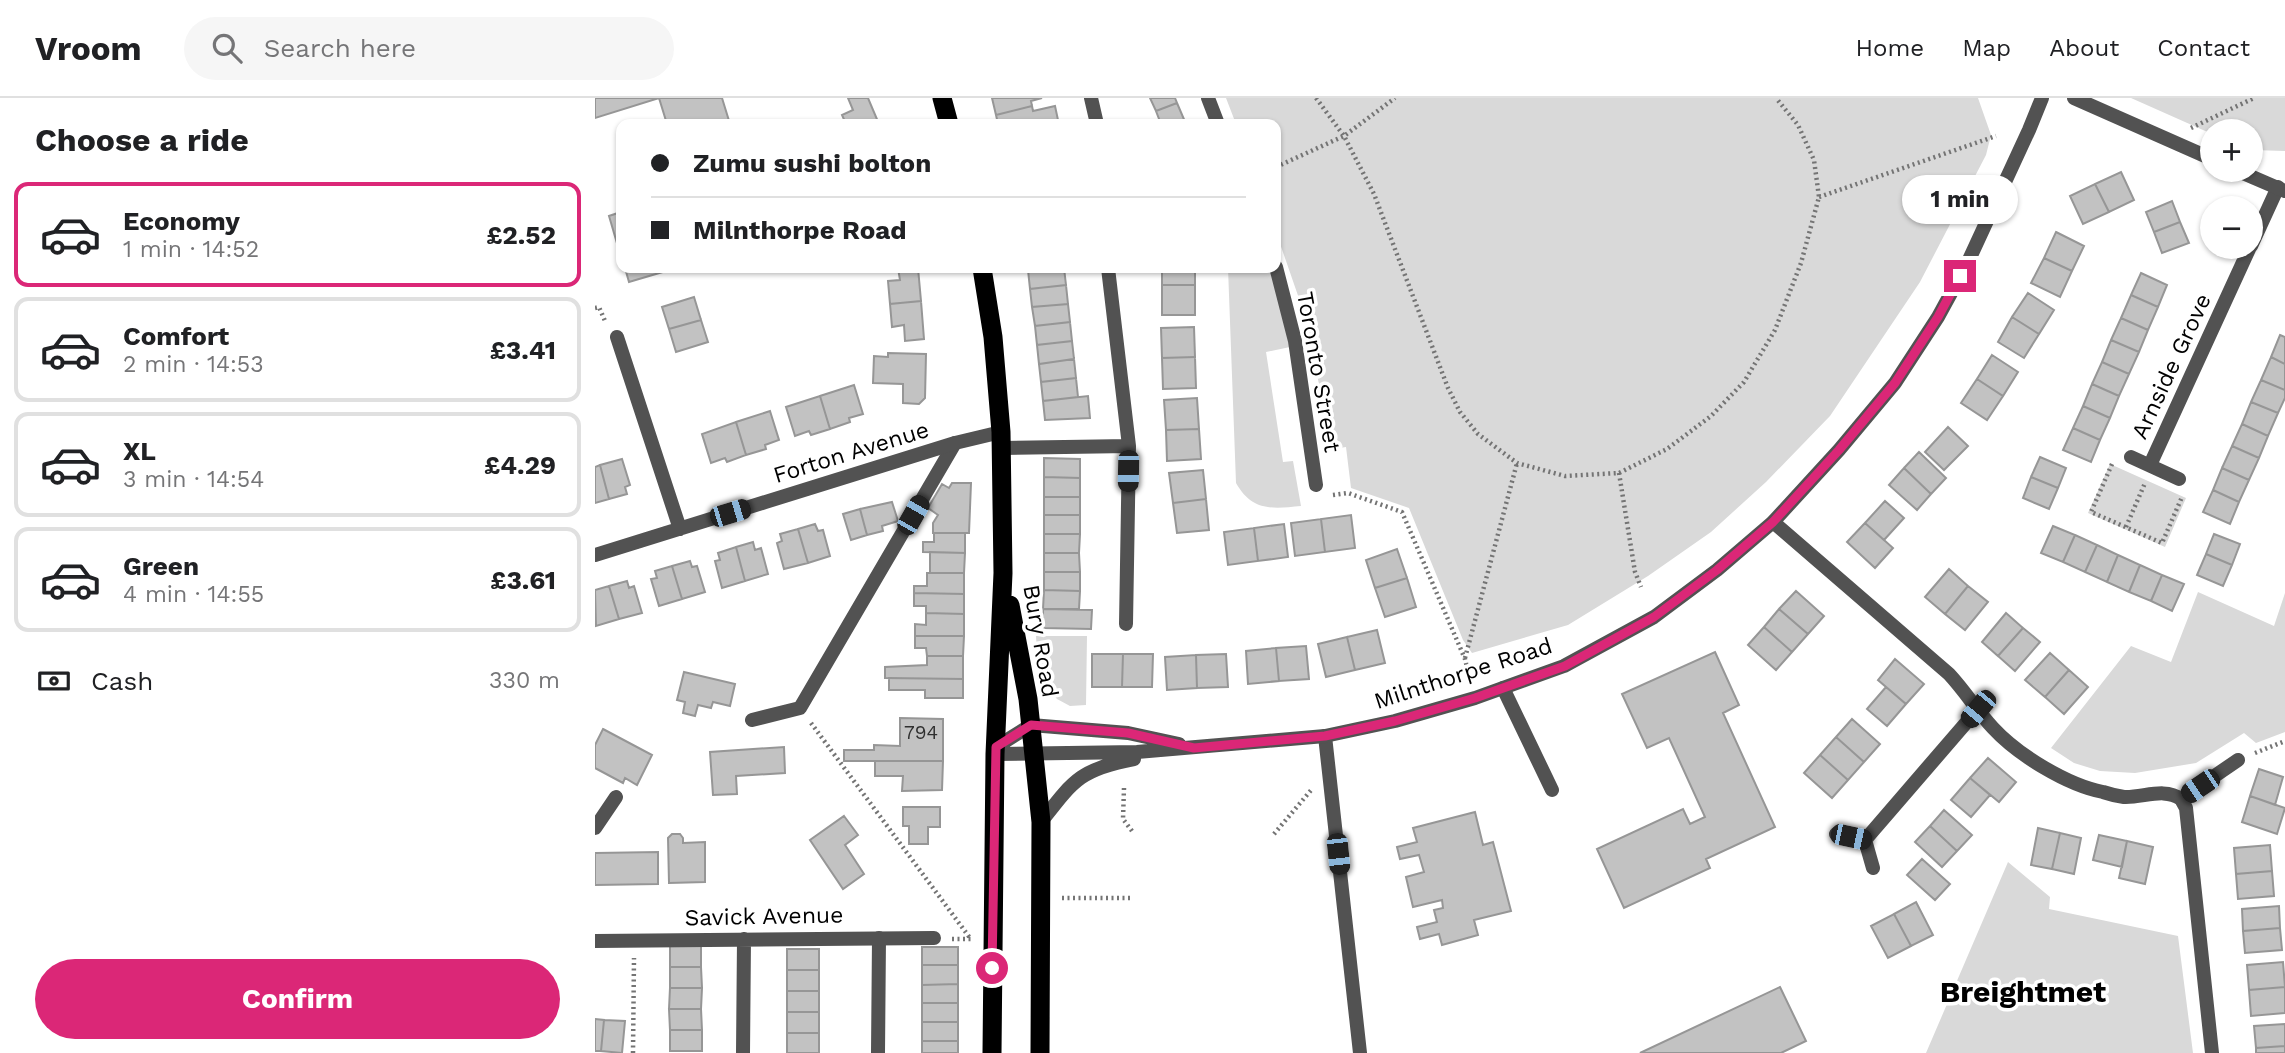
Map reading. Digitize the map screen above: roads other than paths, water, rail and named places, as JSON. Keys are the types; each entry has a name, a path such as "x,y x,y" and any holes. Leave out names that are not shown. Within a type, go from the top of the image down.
{"highway":[{"path":"942,98 948,119"},
{"name":"Bury Road","path":"983,273 1002,440 1003,573 995,750 992,1053"},
{"name":"Bury Road","path":"1003,573 1025,684 1041,822 1040,1053"}],"street":[{"path":"1091,98 1096,119"},
{"path":"1207,98 1216,119"},
{"name":"Milnthorpe Road","path":"995,750 1033,753 1137,752 1325,736 1395,721 1565,666 1654,617 1717,570 1773,522 1839,450 1895,383 1938,317 1968,262 2042,98"},
{"path":"2074,98 2200,154"},
{"path":"2263,181 2281,189"},
{"name":"Arnside Grove","path":"2263,222 2281,189"},
{"name":"Arnside Grove","path":"2151,466 2244,259"},
{"path":"1109,273 1129,446 1126,624"},
{"name":"Toronto Street","path":"1278,273 1295,341 1316,485"},
{"path":"617,337 680,529"},
{"name":"Forton Avenue","path":"595,555 955,443 1002,440 1129,446"},
{"path":"751,720 800,708 955,443"},
{"name":"Arnside Grove","path":"2131,457 2179,479"},
{"path":"1773,522 1949,674 2005,739 2056,775 2091,790 2125,797 2173,793 2181,799 2186,808 2212,1053"},
{"path":"1503,688 1552,790"},
{"path":"1865,840 1978,709"},
{"path":"995,750 1031,725 1128,733 1194,748"},
{"path":"1325,736 1360,1053"},
{"path":"1041,822 1068,787 1102,766 1194,748"},
{"path":"2181,799 2238,760"},
{"path":"595,828 616,797"},
{"path":"1836,834 1865,840"},
{"path":"1865,840 1873,868"},
{"path":"879,938 879,1053"},
{"name":"Savick Avenue","path":"595,941 934,938"},
{"path":"743,1053 744,939"}],"district":[{"name":"Breightmet","path":"2023,992"}]}
